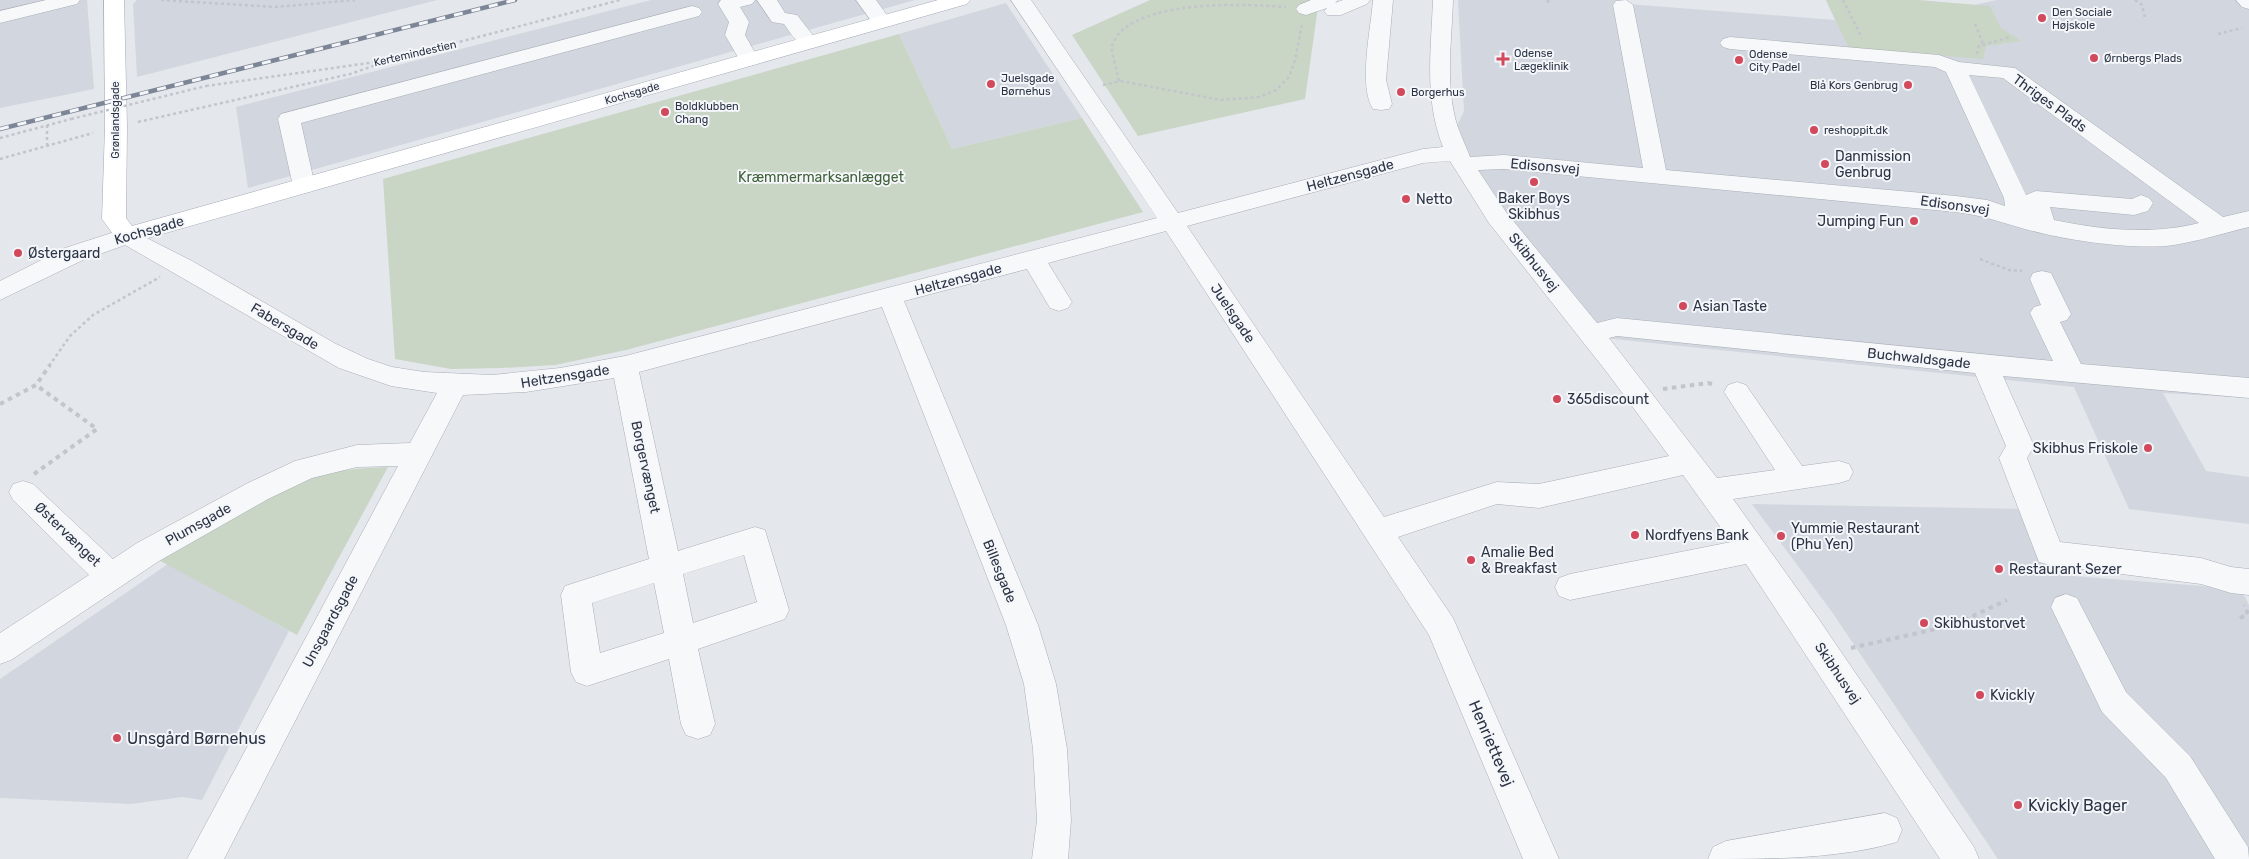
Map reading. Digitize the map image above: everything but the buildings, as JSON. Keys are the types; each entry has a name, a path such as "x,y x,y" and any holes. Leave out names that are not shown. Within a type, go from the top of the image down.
{"main road":[{"name":"Grønlandsgade","path":"114,0 116,127 114,219 127,236"},
{"name":"Kochsgade","path":"127,236 960,0"}],"street":[{"path":"0,17 70,0"},
{"path":"745,0 728,4 739,22 735,35 749,60"},
{"path":"766,0 780,18 790,19 809,43"},
{"path":"866,0 882,22"},
{"name":"Juelsgade","path":"1021,0 1172,222 1442,628"},
{"path":"1306,9 1360,0"},
{"path":"1381,104 1376,80 1383,0"},
{"name":"Skibhusvej","path":"1443,0 1442,98 1447,127 1461,158 1510,233 1591,333 1690,462 1825,653 1961,859"},
{"path":"2246,0 2249,3"},
{"path":"1623,5 1656,176"},
{"path":"304,186 289,119 692,12"},
{"name":"Thriges Plads","path":"1730,43 1939,61 1955,68 2008,72 2219,226"},
{"path":"1955,68 2016,198 2017,217"},
{"name":"Heltzensgade","path":"455,384 504,385 547,381 626,366 1423,156 1461,158"},
{"name":"Edisonsvej","path":"1461,158 1956,204 1987,208 2044,226 2150,239 2175,237 2249,218"},
{"path":"2044,226 2036,198 2134,207 2140,206 2141,202"},
{"name":"Fabersgade","path":"127,236 336,356 362,367 396,376 455,384"},
{"name":"Kochsgade","path":"0,291 74,254 127,236"},
{"path":"1033,259 1059,302"},
{"path":"2042,279 2058,314 2043,313 2072,373"},
{"name":"Billesgade","path":"890,296 1022,625 1040,684 1050,749 1054,820 1050,859"},
{"name":"Buchwaldsgade","path":"1591,333 1617,327 1985,365 2249,388"},
{"path":"1985,365 2020,446 2013,458 2050,553 2201,571 2231,580 2249,582"},
{"name":"Borgervænget","path":"626,366 698,724"},
{"name":"Unsgaardsgade","path":"204,859 455,384"},
{"path":"1737,392 1795,478"},
{"name":"Plumsgade","path":"0,650 148,552 258,491 305,470 357,456 418,454"},
{"path":"1378,531 1497,493 1539,496 1690,462"},
{"path":"1710,491 1839,472"},
{"name":"Østervænget","path":"24,492 112,577"},
{"path":"755,539 774,610 682,641 587,672 576,595 755,539"},
{"path":"1570,587 1752,550"},
{"path":"2066,607 2114,702 2178,767 2235,859"},
{"name":"Henriettevej","path":"1442,628 1541,859"},
{"path":"1726,859 1885,830"}],"path":[{"path":"161,0 276,7 355,0"},
{"name":"Kertemindestien","path":"0,138 206,86 390,60 620,0"},
{"path":"1546,0 1550,4"},
{"path":"2135,0 2142,5 2145,18"},
{"path":"1081,90 1119,81 1204,98 1230,101 1266,95 1278,88 1290,76 1306,9 1227,2 1183,4 1148,12 1129,23 1117,34 1111,48 1119,81"},
{"path":"1975,24 1982,44"},
{"path":"2218,34 2242,28"},
{"path":"1977,54 1979,46 1982,44 2010,38"},
{"path":"0,160 116,127 350,74 390,60"},
{"path":"47,125 47,146"},
{"path":"1980,258 2009,270"},
{"path":"0,404 36,385 70,336 93,315 139,287 184,267"},
{"path":"1637,392 1708,382 1737,392"},
{"path":"24,492 15,488 96,429 36,385"},
{"path":"1825,653 1954,625 2007,600"}],"shaded area":[{"path":"0,0 87,0 94,89 0,108"},
{"path":"137,0 437,0 137,77 133,4"},
{"path":"651,0 915,0 248,188 236,107"},
{"path":"1458,0 1626,0 1627,4 1835,20 1826,0 1917,0 1974,5 1997,0 2249,0 2249,398 2163,393 2206,471 2249,477 2249,524 2129,509 2074,387 1585,336 1445,151 1464,111"},
{"name":"Juelsgade Børnehus","path":"1006,3 1082,118 952,149 899,34"},
{"path":"1752,504 2024,509 2060,575 2241,589 2249,605 2249,859 1998,859 1832,612"},
{"name":"Unsgård Børnehus","path":"168,564 289,631 202,800 182,797 131,804 0,798 0,679"}],"green space":[{"path":"1150,0 1335,0 1318,7 1305,99 1138,136 1072,35"},
{"path":"1826,0 1917,0 1990,6 2001,28 2021,41 1986,46 1983,59 1849,48"},
{"name":"Kræmmermarksanlægget","path":"899,34 952,149 1082,118 1143,212 626,350 555,365 451,369 395,359 383,179"},
{"path":"388,467 297,635 155,558 230,515 288,486 318,476 338,472"}],"railway":[{"path":"0,129 515,0"}],"place":[{"name":"Den Sociale Højskole","path":"2042,18"},
{"name":"Ørnbergs Plads","path":"2094,58"},
{"name":"Odense Lægeklinik","path":"1503,59"},
{"name":"Odense City Padel","path":"1739,60"},
{"name":"Juelsgade Børnehus","path":"991,84"},
{"name":"Blå Kors Genbrug","path":"1908,85"},
{"name":"Borgerhus","path":"1401,92"},
{"name":"Boldklubben Chang","path":"665,112"},
{"name":"reshoppit.dk","path":"1814,130"},
{"name":"Danmission Genbrug","path":"1825,164"},
{"name":"Baker Boys Skibhus","path":"1534,182"},
{"name":"Netto","path":"1406,199"},
{"name":"Jumping Fun","path":"1914,221"},
{"name":"Østergaard","path":"18,253"},
{"name":"Asian Taste","path":"1683,306"},
{"name":"365discount","path":"1557,399"},
{"name":"Skibhus Friskole","path":"2148,448"},
{"name":"Nordfyens Bank","path":"1635,535"},
{"name":"Yummie Restaurant (Phu Yen)","path":"1781,536"},
{"name":"Amalie Bed & Breakfast","path":"1471,560"},
{"name":"Restaurant Sezer","path":"1999,569"},
{"name":"Skibhustorvet","path":"1924,623"},
{"name":"Kvickly","path":"1980,695"},
{"name":"Unsgård Børnehus","path":"117,738"},
{"name":"Kvickly Bager","path":"2018,805"}]}
